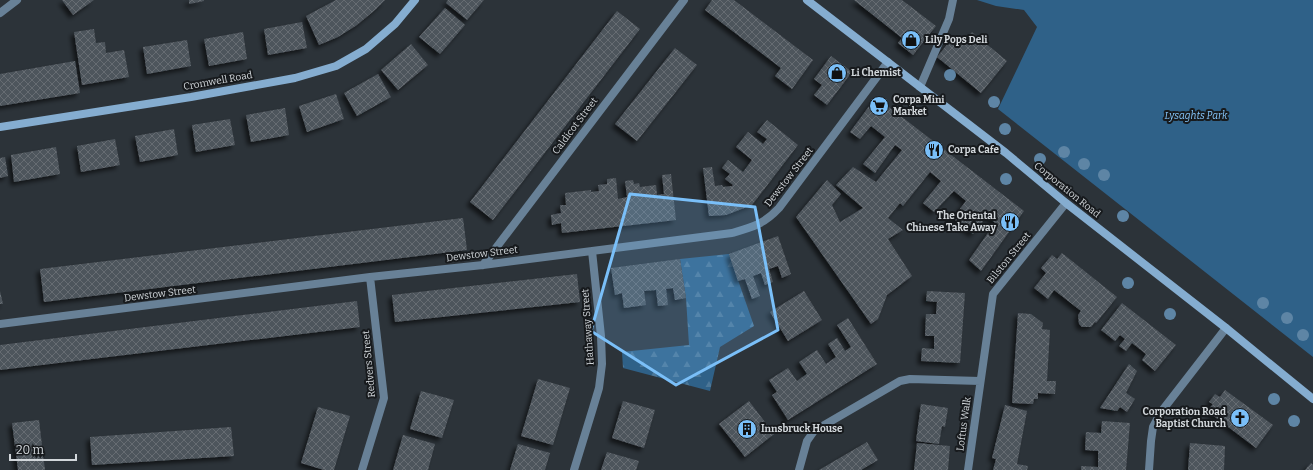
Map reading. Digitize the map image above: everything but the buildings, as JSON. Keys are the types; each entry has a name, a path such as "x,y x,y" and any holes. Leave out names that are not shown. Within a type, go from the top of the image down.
{"street":[{"path":"0,13 17,0"},
{"name":"Cromwell Road","path":"0,127 183,98 295,78 336,66 366,49 395,24 415,0"},
{"name":"Caldicot Street","path":"483,265 684,0"},
{"name":"Corporation Road","path":"807,0 1006,153 1066,203 1226,328 1313,399"},
{"path":"920,87 949,19 953,0"},
{"name":"Dewstow Street","path":"0,324 370,277 483,265 732,233 751,228 768,219 779,208 888,62"},
{"name":"Bilston Street","path":"980,381 993,294 1066,203"},
{"name":"Hathaway Street","path":"574,470 594,408 599,388 602,364 601,336 592,251"},
{"name":"Redvers Street","path":"362,470 384,398 370,277"},
{"path":"1149,470 1153,428 1160,412 1226,328"},
{"path":"799,470 809,437 814,431 900,381 910,379 980,381"},
{"name":"Loftus Walk","path":"968,470 980,381"}],"highlighted area":[{"path":"630,194 755,207 778,330 676,385 591,331"}],"green space":[{"name":"Lysaghts Park","path":"977,0 1313,0 1313,357 998,109 1037,27 1024,10 996,6"},
{"path":"729,254 754,326 720,347 710,391 623,368 622,352 689,345 686,298 680,259"}],"place":[{"name":"Lily Pops Deli","path":"911,40"},
{"name":"Li Chemist","path":"837,73"},
{"name":"Corpa Mini Market","path":"879,106"},
{"name":"Corpa Cafe","path":"934,150"},
{"name":"The Oriental Chinese Take Away","path":"1010,222"},
{"name":"Corporation Road Baptist Church","path":"1240,418"},
{"name":"Innsbruck House","path":"747,429"}]}
